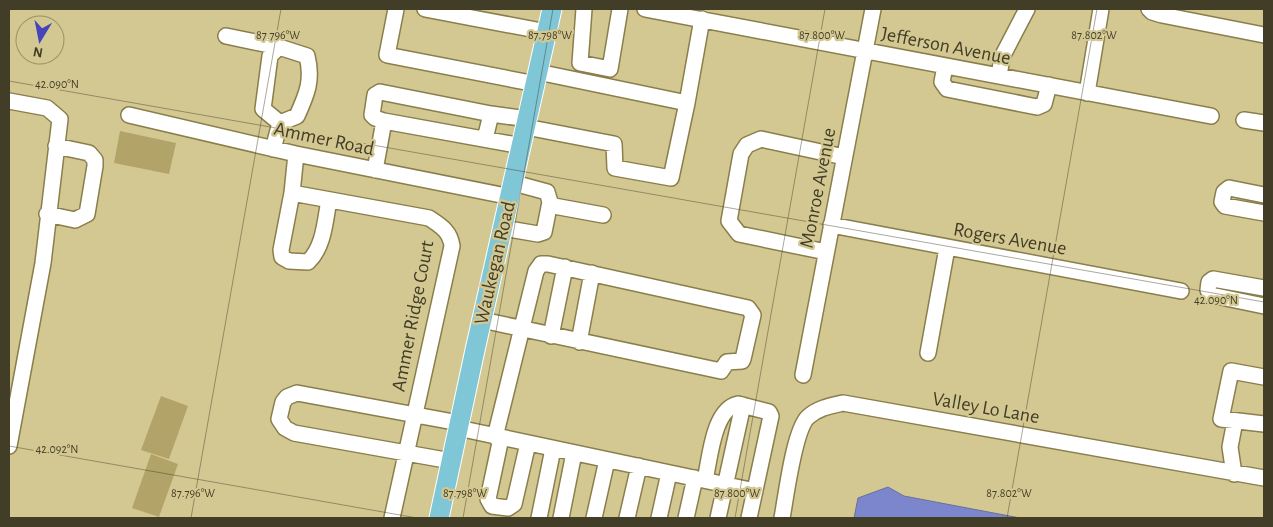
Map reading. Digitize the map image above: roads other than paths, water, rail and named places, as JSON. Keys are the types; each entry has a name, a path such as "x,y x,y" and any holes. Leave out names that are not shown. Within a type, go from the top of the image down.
{"main road":[{"name":"Waukegan Road","path":"439,518 552,9"}],"street":[{"path":"396,9 386,55 660,97 688,103"},
{"path":"425,9 547,32"},
{"path":"584,9 580,63 610,69 620,9"},
{"name":"Jefferson Avenue","path":"645,9 686,12 945,66 1211,116"},
{"name":"Monroe Avenue","path":"803,375 873,9"},
{"path":"998,76 1002,57 1027,9"},
{"path":"1087,93 1101,9"},
{"path":"1149,9 1162,15 1264,35"},
{"path":"522,146 374,118 372,115 376,95 380,92 491,114 614,144 614,168 672,178 707,16"},
{"path":"226,36 279,47 307,56 311,72 305,98 297,116 280,123"},
{"path":"279,47 270,56 263,109 280,123"},
{"path":"945,66 942,82 946,89 1037,107 1044,104 1049,86"},
{"path":"9,101 47,108 60,119 47,214 43,263 9,446"},
{"path":"485,139 491,114"},
{"name":"Ammer Road","path":"129,115 273,149 375,170 512,190 543,190 547,192 550,202"},
{"path":"1244,120 1264,124"},
{"path":"375,170 384,121"},
{"path":"273,149 280,123"},
{"path":"826,252 749,236 734,230 729,221 741,154 746,145 761,140 844,157"},
{"path":"47,214 76,220 87,214 95,166 95,160 89,153 56,146"},
{"path":"296,154 292,193 280,250 282,257 289,261 308,262 314,257 320,248 329,200"},
{"path":"1264,195 1228,188 1224,192 1222,202 1225,206 1264,213"},
{"name":"Ammer Ridge Court","path":"292,193 429,218 443,228 450,237 452,246 404,453 392,518"},
{"path":"550,202 554,206 603,215"},
{"path":"503,228 538,234 544,232 550,202"},
{"name":"Rogers Avenue","path":"831,225 1181,291"},
{"path":"928,353 947,248"},
{"path":"482,320 521,330 721,371 727,362 742,362 752,322 751,310 565,267 548,264 538,266 521,330 498,437 488,499 492,506 508,508 514,504 528,443"},
{"path":"551,336 565,267"},
{"path":"579,342 592,273"},
{"path":"1264,288 1214,279 1209,282 1208,290 1211,296 1264,304"},
{"path":"1264,377 1231,371 1221,419 1264,424"},
{"name":"Ammer Ridge Court","path":"451,461 294,433 285,428 279,419 280,411 287,397 297,393 414,414 498,437 755,490"},
{"name":"Valley Lo Lane","path":"782,518 799,432 807,418 820,408 843,403 1264,478"},
{"path":"686,518 721,416 734,405 766,410 770,416 748,518"},
{"path":"718,518 743,405"},
{"path":"1234,474 1230,446 1235,422"},
{"path":"539,518 553,449"},
{"path":"560,518 574,453"},
{"path":"594,518 607,460"},
{"path":"626,518 639,466"},
{"path":"658,518 669,473"}],"water":[{"path":"888,487 904,496 1020,518 854,518 858,498"}]}
